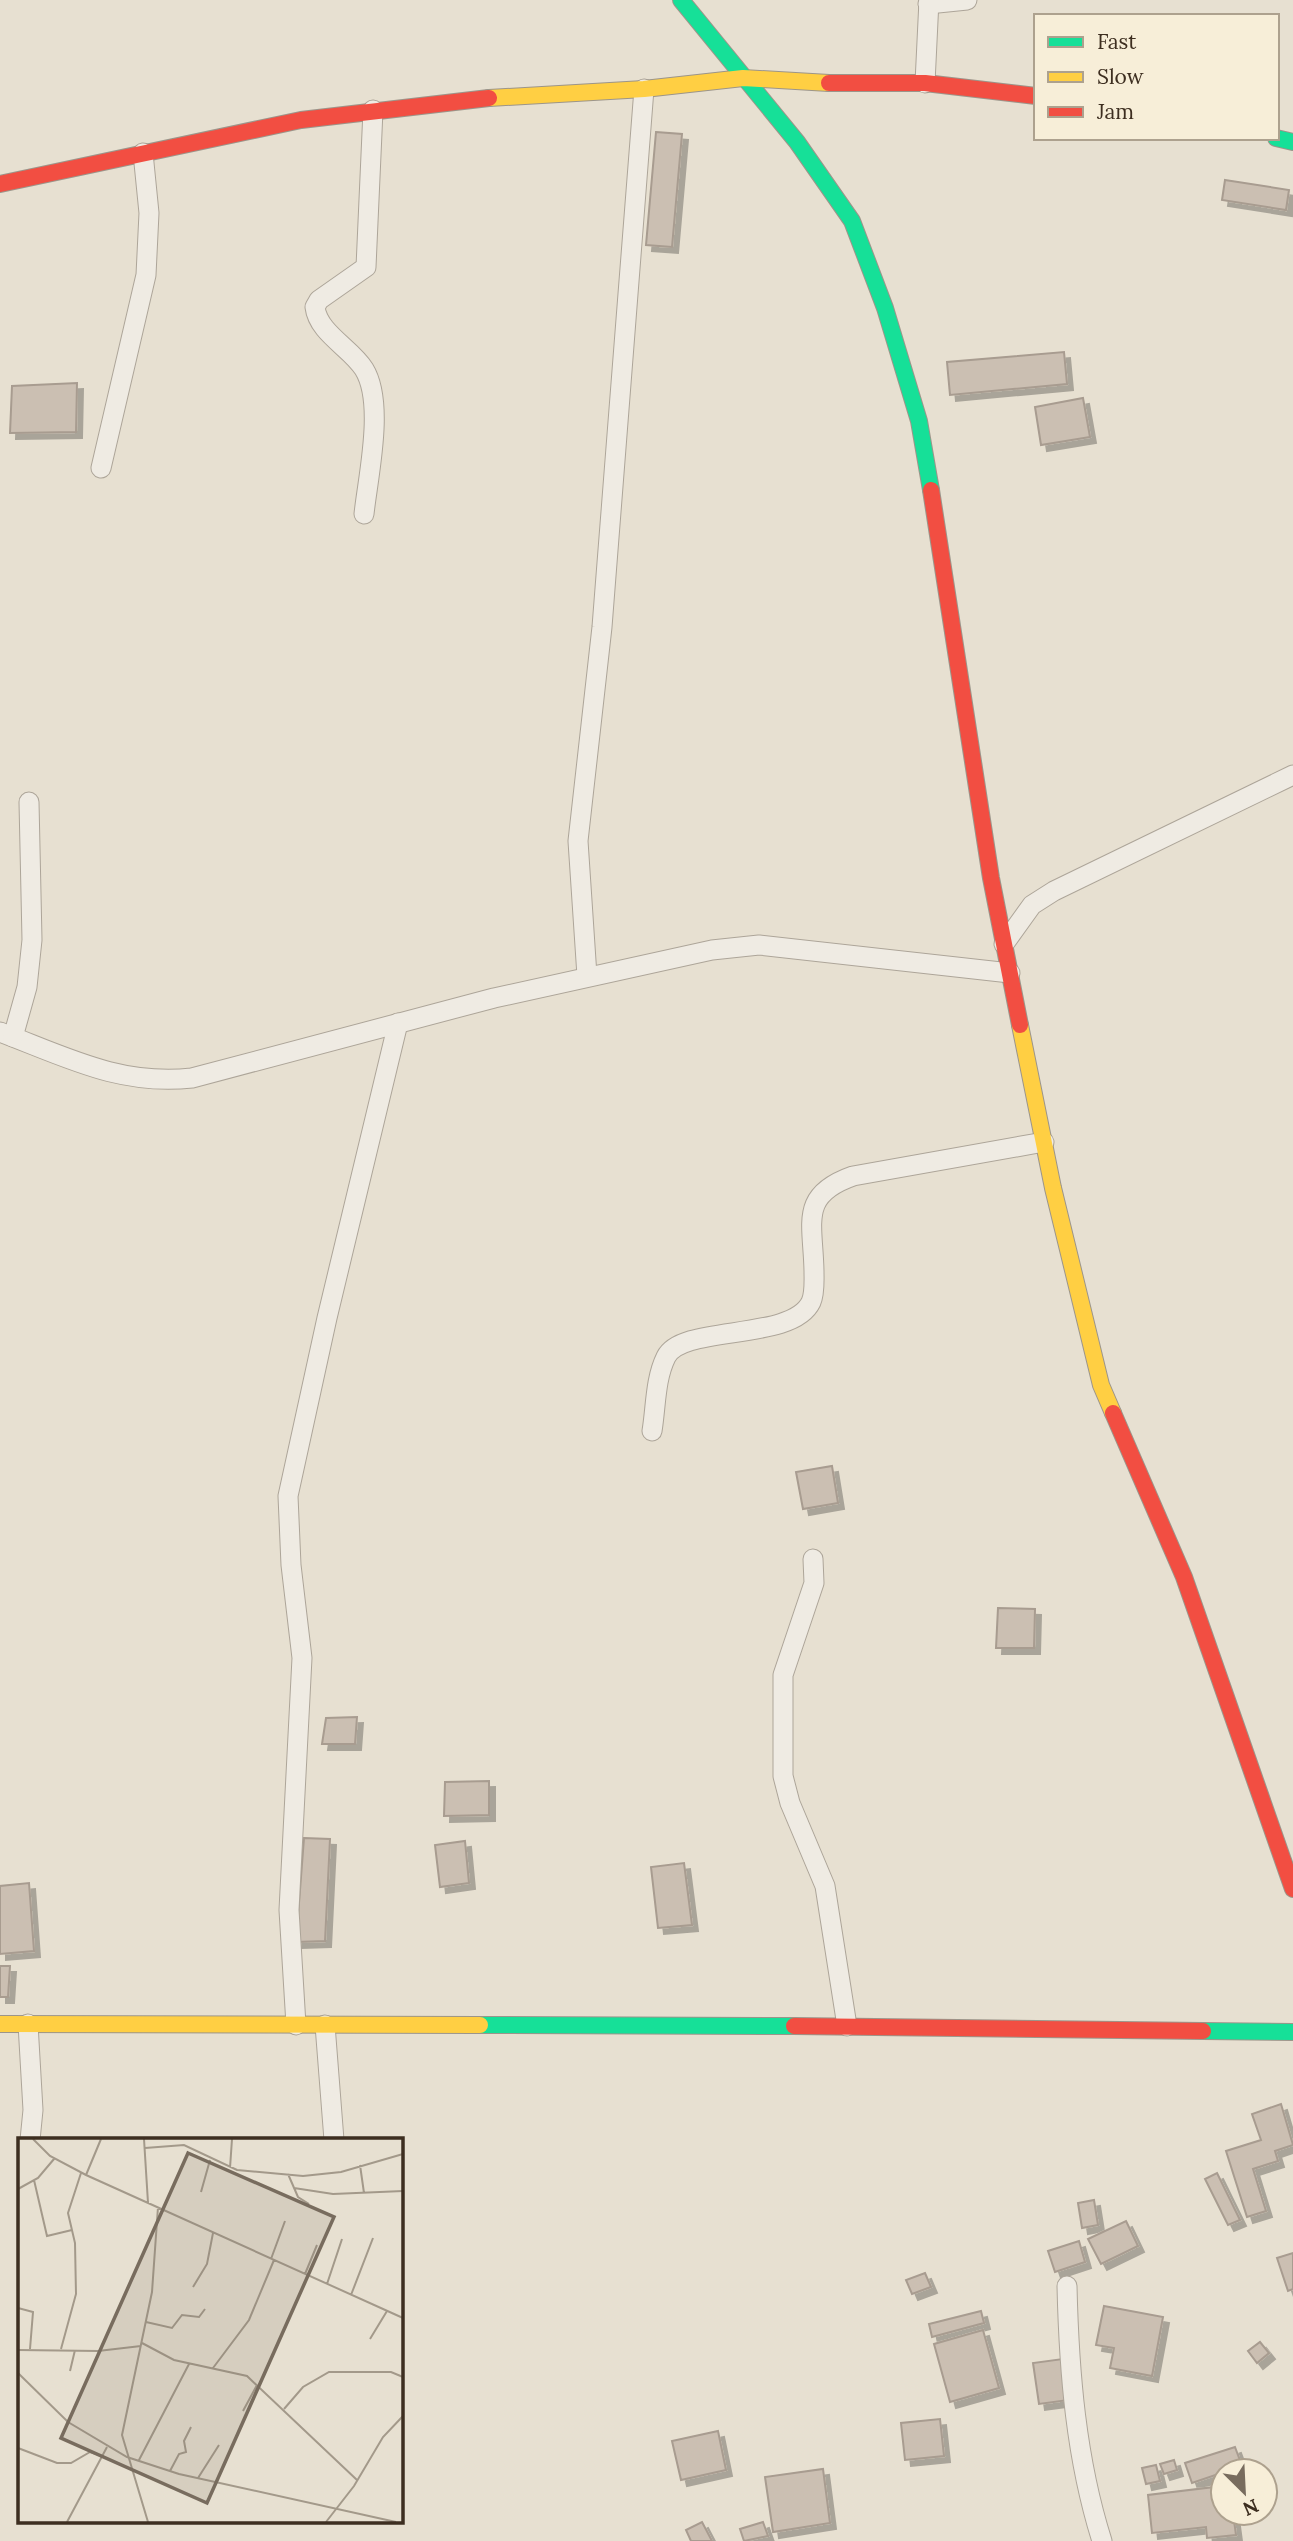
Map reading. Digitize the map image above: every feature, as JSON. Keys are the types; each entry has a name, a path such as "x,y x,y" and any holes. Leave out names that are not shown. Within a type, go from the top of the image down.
{"main road":[{"path":"681,0 797,142 852,221 885,308 919,421 1003,944 1044,1142 1101,1385 1184,1577 1293,1889"},
{"path":"0,184 301,120 447,101 644,89 743,78 795,83 925,83 1034,96"},
{"path":"0,2024 847,2026 1293,2032"}],"street":[{"path":"925,83 929,2 967,0"},
{"path":"587,976 578,841 603,627 644,89"},
{"path":"364,514 372,436 371,385 364,368 319,321 315,307 319,300 366,267 373,110"},
{"path":"101,468 146,275 149,213 144,153"},
{"path":"1003,944 1032,905 1054,891 1293,775"},
{"path":"29,802 32,940 27,987 7,1035 120,1077 169,1081 192,1078 587,976 712,950 759,945 1010,973"},
{"path":"296,2025 289,1910 302,1658 291,1565 288,1496 327,1318 398,1023"},
{"path":"652,1431 660,1376 667,1354 684,1343 779,1324 802,1315 815,1287 812,1210 818,1194 832,1183 853,1176 1044,1142"},
{"path":"813,1559 814,1583 783,1675 783,1776 790,1803 825,1886 847,2026"},
{"path":"28,2024 33,2110 30,2138"},
{"path":"325,2025 334,2138"},
{"path":"1067,2286 1069,2360 1084,2471 1102,2541"}],"building":[{"path":"656,132 682,134 672,247 646,245"},
{"path":"1225,180 1289,190 1286,210 1222,200"},
{"path":"1064,352 1067,384 950,395 947,362"},
{"path":"77,383 76,432 10,433 12,386"},
{"path":"1083,398 1090,437 1041,445 1035,407"},
{"path":"832,1466 838,1503 803,1509 796,1472"},
{"path":"998,1608 1035,1609 1034,1648 996,1648"},
{"path":"357,1717 355,1744 322,1744 326,1718"},
{"path":"489,1781 489,1815 444,1816 445,1782"},
{"path":"304,1838 330,1839 325,1941 296,1942"},
{"path":"465,1841 469,1883 440,1887 435,1845"},
{"path":"684,1863 692,1925 658,1928 651,1867"},
{"path":"29,1883 34,1951 0,1954 0,1886"},
{"path":"0,1966 10,1966 8,1997 0,1997"},
{"path":"1281,2104 1293,2145 1275,2151 1278,2161 1253,2169 1266,2211 1247,2217 1226,2151 1261,2140 1252,2114"},
{"path":"1217,2173 1240,2220 1228,2225 1205,2179"},
{"path":"1094,2200 1098,2225 1082,2228 1078,2203"},
{"path":"1126,2221 1138,2246 1101,2264 1088,2239"},
{"path":"1079,2241 1085,2262 1055,2272 1048,2251"},
{"path":"1293,2253 1293,2289 1288,2291 1277,2258"},
{"path":"925,2273 931,2287 912,2294 906,2280"},
{"path":"1104,2306 1163,2317 1152,2376 1110,2368 1114,2348 1096,2345"},
{"path":"981,2311 984,2323 932,2337 929,2324"},
{"path":"983,2330 999,2388 950,2402 934,2344"},
{"path":"1260,2342 1269,2353 1257,2363 1248,2351"},
{"path":"1070,2358 1076,2399 1039,2404 1033,2363"},
{"path":"940,2419 944,2456 905,2460 901,2423"},
{"path":"718,2431 726,2470 681,2480 672,2441"},
{"path":"1235,2447 1239,2457 1209,2457 1209,2477 1192,2483 1185,2463"},
{"path":"1174,2460 1177,2470 1164,2474 1160,2464"},
{"path":"1156,2465 1160,2481 1146,2484 1142,2468"},
{"path":"823,2469 830,2523 773,2532 765,2477"},
{"path":"1209,2488 1209,2527 1235,2527 1236,2535 1207,2538 1206,2527 1152,2533 1148,2495"},
{"path":"702,2522 712,2541 691,2541 686,2530"},
{"path":"763,2522 768,2536 744,2541 740,2529"}],"traffic: fast":[{"path":"681,0 797,142 852,221 885,308 919,421 931,490"},
{"path":"1279,139 1293,142"},
{"path":"480,2025 794,2026"},
{"path":"1203,2031 1293,2032"}],"traffic: slow":[{"path":"489,98 644,89 743,78 829,83"},
{"path":"1020,1025 1053,1188 1101,1385 1113,1413"},
{"path":"0,2024 480,2025"}],"traffic: jam":[{"path":"829,83 925,83 1034,96"},
{"path":"0,184 301,120 489,98"},
{"path":"931,490 991,878 1020,1025"},
{"path":"1113,1413 1184,1577 1293,1889"},
{"path":"794,2026 1203,2031"}]}
